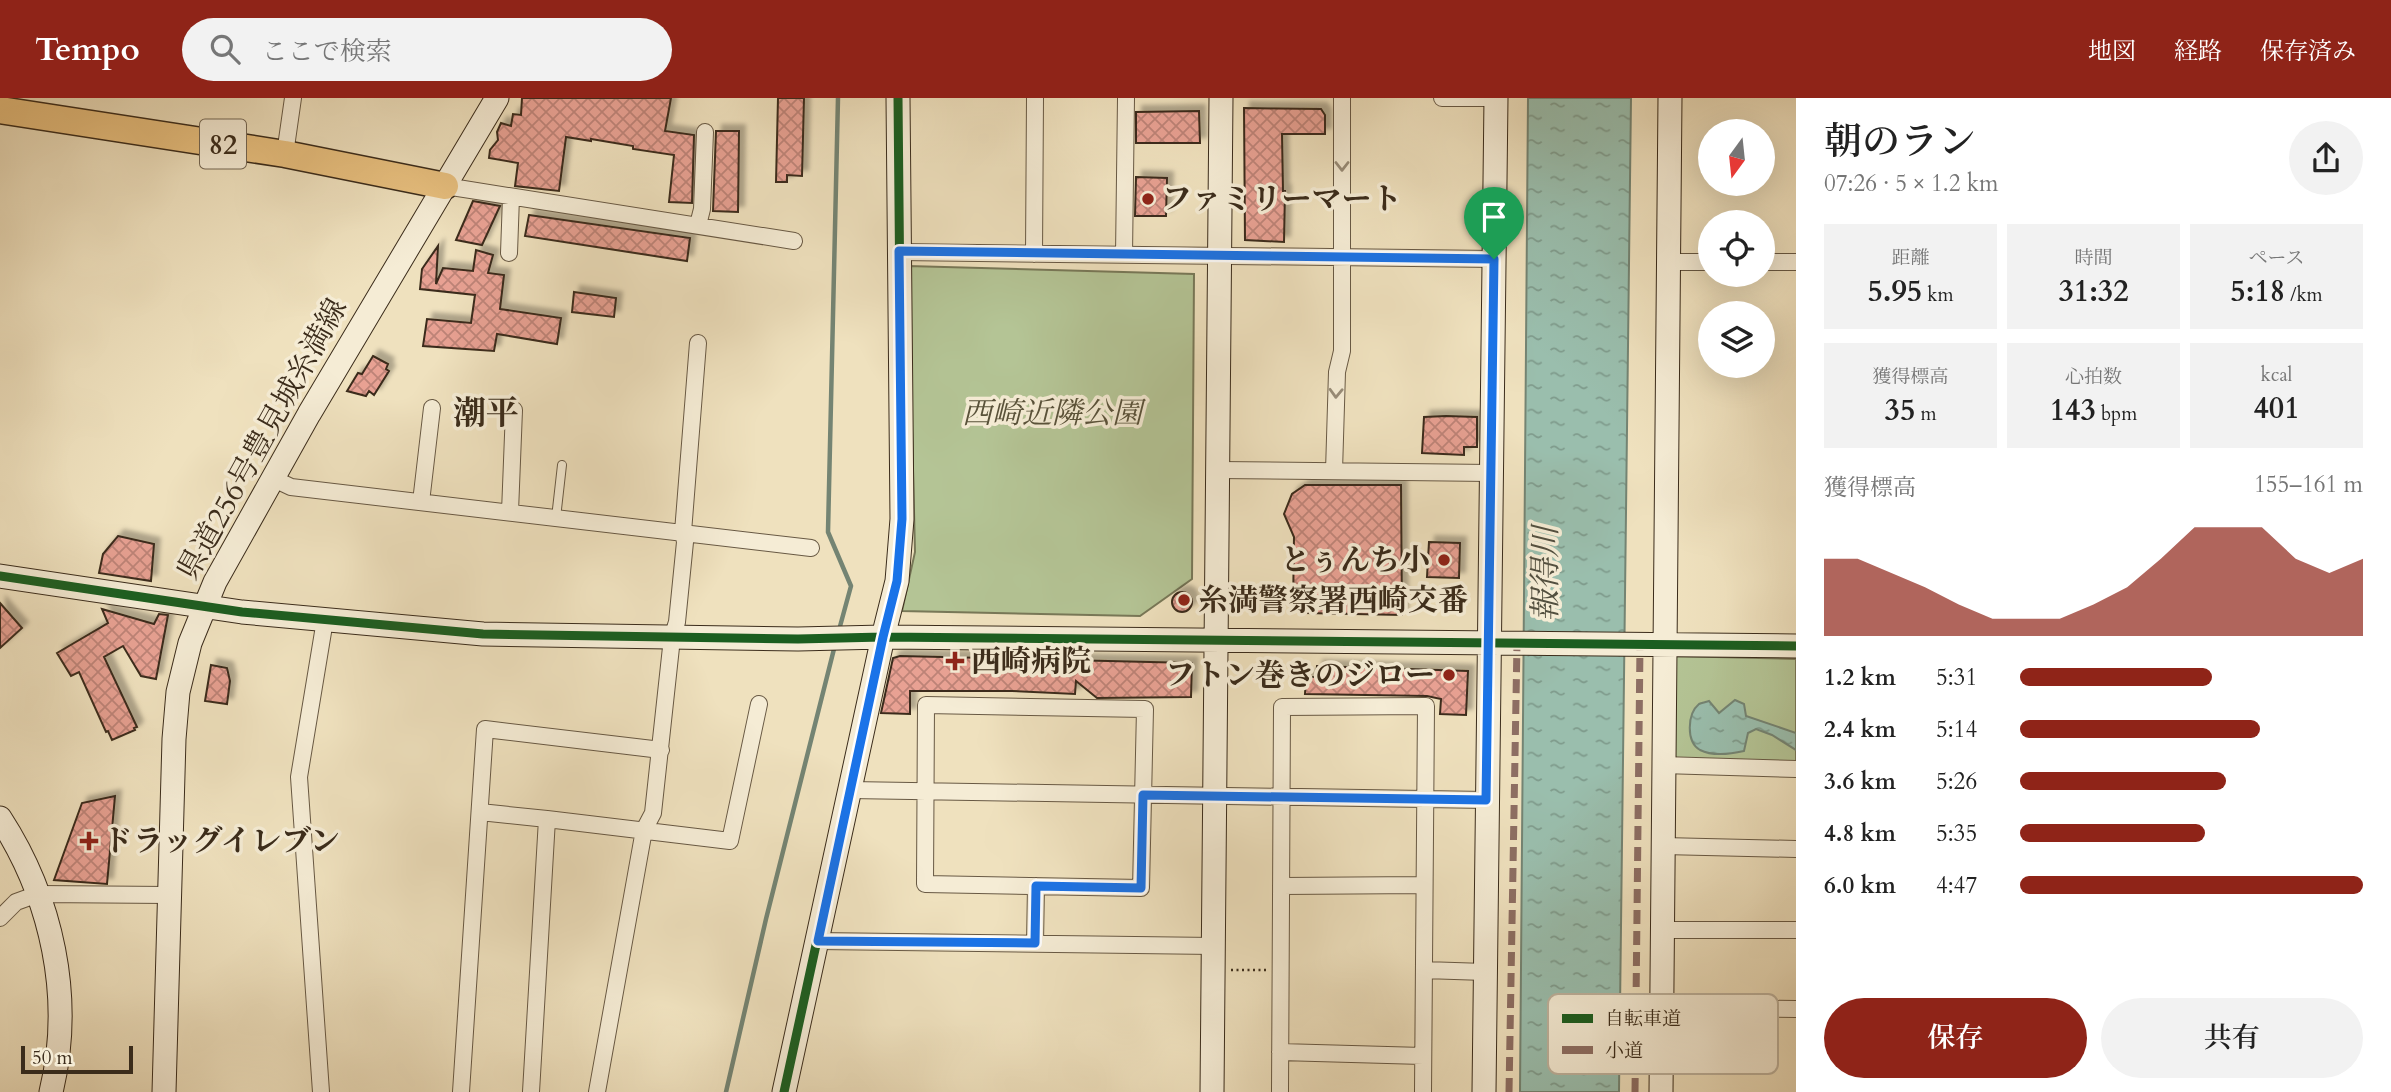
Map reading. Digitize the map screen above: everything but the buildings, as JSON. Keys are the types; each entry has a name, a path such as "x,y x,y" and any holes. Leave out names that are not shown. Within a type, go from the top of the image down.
{"main road":[{"name":"82","path":"0,110 285,154 445,186"}],"street":[{"path":"285,154 293,98"},
{"name":"県道256号豊見城糸満線","path":"164,1092 175,715 188,652 204,605 272,478 497,98"},
{"path":"784,1092 897,581 902,519 898,98"},
{"path":"1034,254 1035,98"},
{"path":"1124,255 1126,98"},
{"path":"1212,1092 1221,98"},
{"path":"1334,471 1337,372 1342,351 1342,98"},
{"path":"1442,98 1496,98 1484,1092"},
{"path":"1662,994 1662,765 1670,98"},
{"path":"698,225 702,209 705,132"},
{"path":"445,186 794,241"},
{"path":"509,253 511,197"},
{"path":"899,251 1494,259"},
{"path":"1670,262 1698,262"},
{"path":"1775,262 1796,262"},
{"path":"597,1092 644,830 653,813 685,542 683,532 698,343"},
{"path":"421,502 432,408"},
{"path":"510,512 514,410"},
{"path":"1218,470 1491,473"},
{"path":"272,478 291,488 811,548"},
{"path":"0,576 325,620 483,635 1796,646"},
{"path":"321,1092 299,777 325,620"},
{"path":"480,812 730,841 759,704"},
{"path":"926,705 1145,709 1143,795 1141,888 925,884 926,705"},
{"path":"1280,1092 1282,707 1426,706 1423,1092"},
{"path":"461,1092 485,729 661,750"},
{"path":"1662,765 1796,769"},
{"path":"850,790 1486,800"},
{"path":"0,818 26,865 38,894 59,969 57,1056 51,1092"},
{"path":"531,1092 547,819"},
{"path":"1663,846 1796,849"},
{"path":"1280,886 1424,885"},
{"path":"1035,943 1036,886"},
{"path":"0,918 16,902 38,894 169,895"},
{"path":"1663,930 1796,930"},
{"path":"818,941 1214,946"},
{"path":"1424,970 1485,971"},
{"path":"1778,1009 1796,1009"},
{"path":"1280,1052 1423,1056"},
{"path":"1661,1074 1661,1092"}],"lane":[{"path":"556,518 562,465"}],"path":[{"path":"1227,970 1280,971"}],"green space":[{"name":"西崎近隣公園","path":"908,266 1194,274 1192,579 1140,616 902,611 915,552"},
{"path":"1673,656 1796,659 1796,763 1670,760"}],"water":[{"name":"報得川","path":"1528,98 1631,98 1620,994 1548,994 1548,1074 1619,1074 1619,1092 1520,1092"},
{"path":"1735,700 1744,704 1746,716 1796,733 1796,750 1772,735 1756,729 1748,733 1744,751 1716,754 1695,746 1690,735 1690,721 1699,704 1709,701 1719,713"}],"waterway":[{"path":"838,98 828,532 851,586 839,630"},
{"path":"726,1092 766,919 835,645"}],"marked path":[{"path":"1509,1092 1517,643"},
{"path":"1636,994 1640,645"},
{"path":"1635,1074 1635,1092"}],"cycle path":[{"path":"784,1092 897,581 902,519 898,98"},
{"path":"0,576 242,612 483,634 798,639 883,637 1796,646"}],"place":[{"name":"ファミリーマート","path":"1148,199"},
{"name":"とぅんち小","path":"1444,560"},
{"name":"糸満警察署西崎交番","path":"1184,600"},
{"name":"西崎病院","path":"955,661"},
{"name":"フトン巻きのジロー","path":"1449,675"},
{"name":"ドラッグイレブン","path":"89,841"}],"district":[{"name":"潮平","path":"486,412"}],"route":[{"path":"899,251 1494,259 1486,800 1143,795 1141,888 1036,886 1035,943 818,941 897,581 902,519 899,251"}]}
